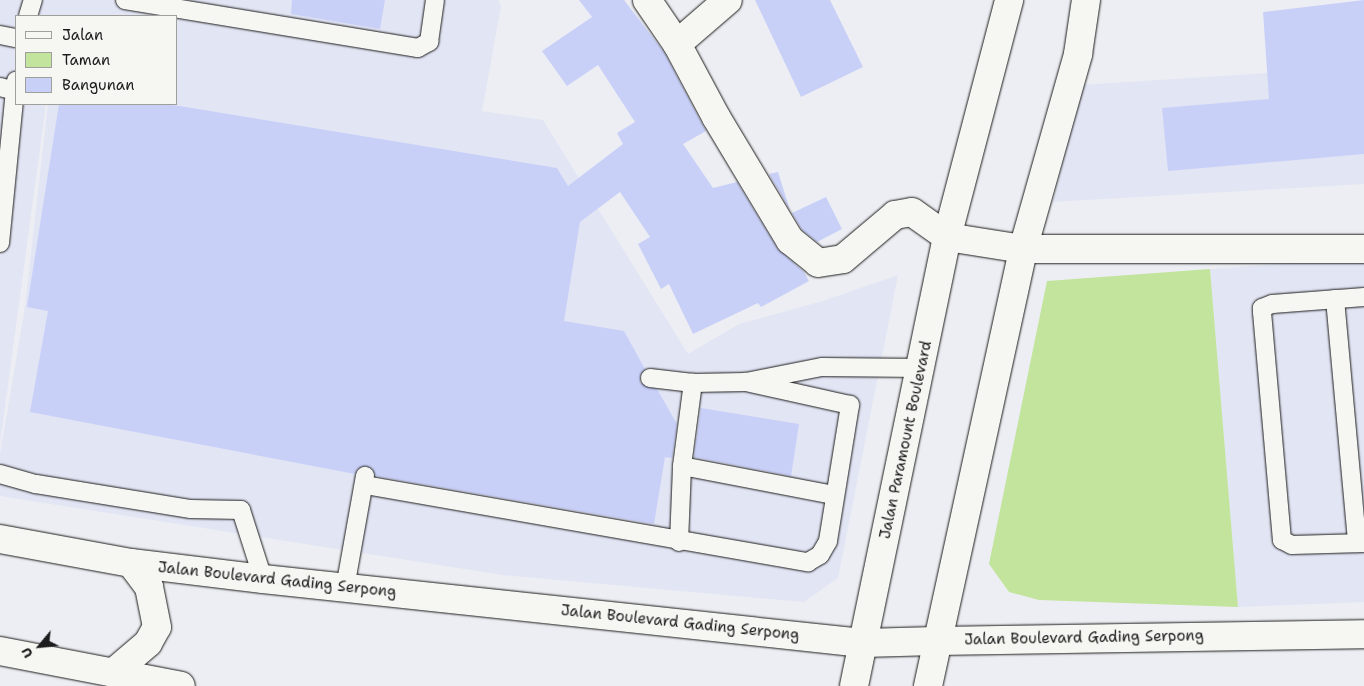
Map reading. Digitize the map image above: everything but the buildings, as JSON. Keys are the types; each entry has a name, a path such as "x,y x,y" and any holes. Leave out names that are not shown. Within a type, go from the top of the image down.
{"main road":[{"path":"647,0 677,44 716,117 790,240 818,263 843,259 894,215 912,212 947,237 1023,249 1364,249"},
{"path":"677,44 728,0"},
{"name":"Jalan Paramount Boulevard","path":"854,686 922,368 947,237 1009,0"},
{"path":"928,686 936,641 1023,249 1078,54 1086,0"},
{"name":"Jalan Boulevard Gading Serpong","path":"0,539 132,563 263,579 863,643 1364,634"},
{"path":"111,679 148,643 157,627 149,587 132,563"},
{"path":"0,651 111,679 181,686"}],"lane":[{"path":"28,15 33,0"},
{"path":"126,0 418,48 429,42 435,0"},
{"path":"0,35 15,38"},
{"path":"0,243 5,126 10,86"},
{"path":"1335,299 1361,543 1286,544 1280,535 1262,308 1272,304 1335,299 1364,297"},
{"path":"650,378 693,383 746,382 822,367 922,368"},
{"path":"345,588 365,480 679,542 808,562 820,555 828,541 850,405 746,382"},
{"path":"679,542 682,466 693,383"},
{"path":"682,466 834,495"},
{"path":"0,474 36,484 191,509 241,510 263,579"}],"shaded area":[{"path":"0,0 498,0 501,6 482,111 543,120 688,354 739,324 823,301 898,275 838,578 804,602 503,575 0,496 0,454 25,307 48,105 178,105 178,15 15,15 15,105 46,105 0,444"},
{"path":"1364,67 1364,184 1053,202 1081,85"},
{"path":"1364,258 1364,602 1238,607 1210,269"}],"green space":[{"path":"1210,269 1238,607 1039,600 1009,592 989,564 1047,281"}]}
